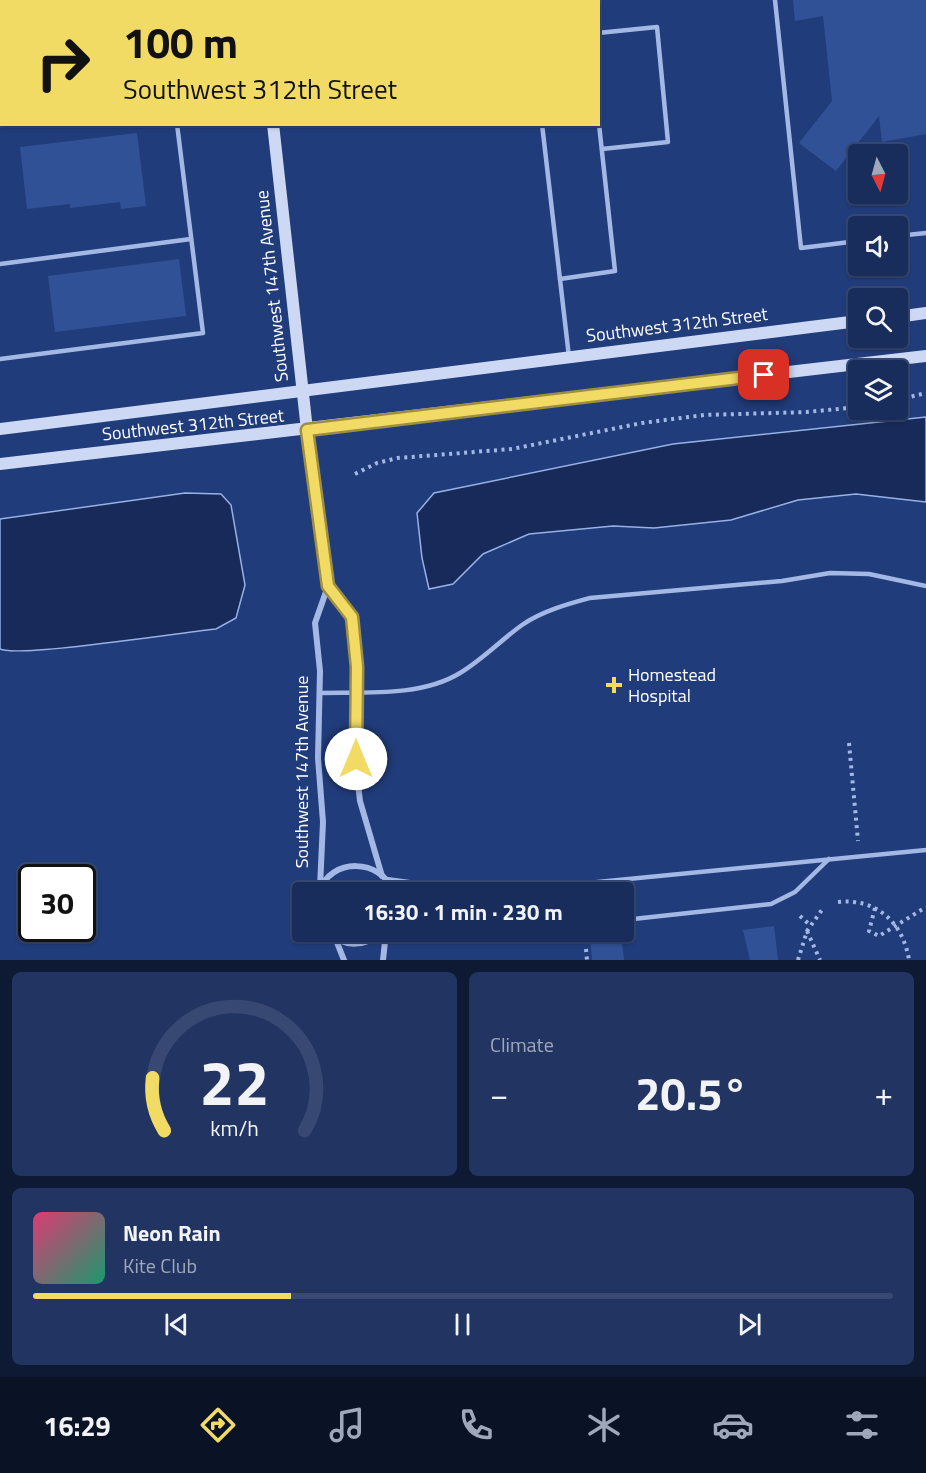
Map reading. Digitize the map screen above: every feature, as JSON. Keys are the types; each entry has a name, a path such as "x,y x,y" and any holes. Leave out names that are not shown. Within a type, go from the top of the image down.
{"main road":[{"name":"Southwest 147th Avenue","path":"273,126 307,430"},
{"path":"908,315 926,313"},
{"name":"Southwest 312th Street","path":"0,429 848,322"},
{"name":"Southwest 312th Street","path":"0,464 926,356"}],"street":[{"name":"Southwest 147th Avenue","path":"307,430 328,586 315,622 320,693 318,758 323,822 319,882"},
{"path":"328,586 352,617 357,692 359,792 387,882"},
{"path":"326,882 334,872 343,867 364,866 384,877"},
{"path":"337,942 344,960"},
{"path":"348,942 359,944 369,942"},
{"path":"383,960 384,942"}],"lane":[{"path":"775,0 801,248 848,242"},
{"path":"600,33 657,27 668,142 602,149"},
{"path":"0,359 203,333 177,126"},
{"path":"542,126 569,357"},
{"path":"560,279 615,271 599,126"},
{"path":"908,235 926,233"},
{"path":"0,264 191,239"},
{"path":"320,693 422,686 460,674 524,623 561,606 590,598 782,581 830,573 869,574 926,586"},
{"path":"604,882 926,850"},
{"path":"634,919 771,904 795,892 829,859"},
{"path":"384,877 416,882"}],"path":[{"path":"908,397 926,393"},
{"path":"355,474 376,463 398,458 512,449 642,423 704,416 848,408"},
{"path":"849,743 858,841"},
{"path":"838,902 855,902 886,914 896,926 905,944 909,960"},
{"path":"875,908 869,929 870,933 881,936 926,907"},
{"path":"798,960 807,931 824,908"},
{"path":"800,916 811,926"},
{"path":"807,931 820,960"},
{"path":"586,949 587,960"}],"water":[{"path":"926,417 926,502 856,494 798,500 731,520 654,528 613,526 529,534 483,554 453,584 429,589 422,558 417,513 434,493 673,444"},
{"path":"185,493 221,494 231,505 245,585 236,618 216,629 36,650 0,649 0,519"}],"building":[{"path":"793,0 926,0 926,134 882,142 879,116 857,144 848,144 848,156 836,171 799,143 832,101 823,16 795,21"},
{"path":"137,133 146,206 121,209 120,202 70,208 70,204 27,209 20,147"},
{"path":"179,259 186,316 55,332 48,276"},
{"path":"774,926 778,960 750,960 743,930"},
{"path":"590,942 622,942 624,960 592,960"}],"place":[{"name":"Homestead Hospital","path":"614,685"}],"route":[{"path":"356,759 357,667 352,617 328,586 307,430 764,375"}]}
